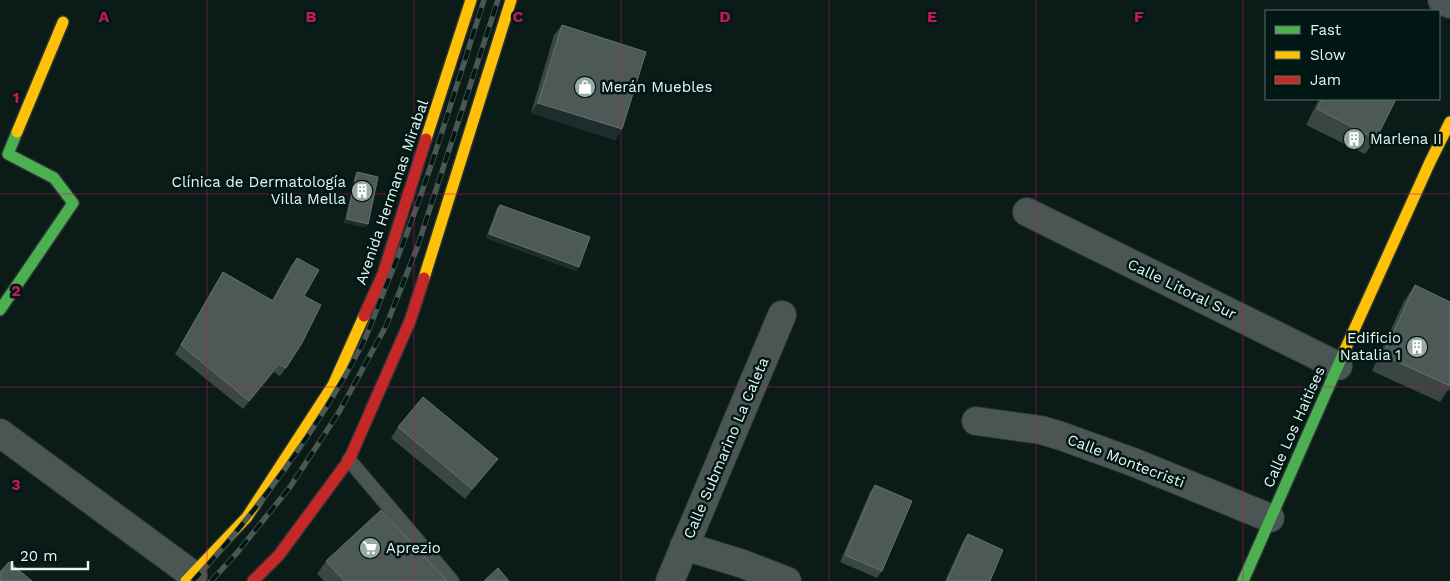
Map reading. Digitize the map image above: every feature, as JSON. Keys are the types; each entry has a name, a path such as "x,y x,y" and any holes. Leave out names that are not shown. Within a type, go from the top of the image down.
{"main road":[{"name":"Avenida Hermanas Mirabal","path":"190,578 247,517 333,385 383,274 472,0"},
{"path":"253,581 278,555 349,460 410,321 511,0"},
{"path":"0,310 73,202 54,178 4,151 63,22"},
{"name":"Calle Los Haitises","path":"1243,581 1430,162 1450,122"}],"street":[{"path":"1442,0 1450,4"},
{"name":"Calle Litoral Sur","path":"1027,212 1338,366"},
{"name":"Calle Submarino La Caleta","path":"670,581 782,315"},
{"name":"Calle Montecristi","path":"976,421 1041,430 1061,436 1133,462 1270,518"},
{"path":"2,438 190,578"},
{"path":"684,546 787,581"}],"lane":[{"path":"349,460 452,581"}],"building":[{"name":"Merán Muebles","path":"562,25 646,52 622,129 538,103"},
{"path":"1322,100 1396,100 1376,139 1317,109"},
{"path":"357,172 378,177 368,224 347,219"},
{"path":"500,205 590,237 579,267 489,234"},
{"path":"297,258 319,270 304,296 321,305 302,343 286,368 279,364 249,401 181,345 223,272 273,301"},
{"name":"Edificio Natalia 1","path":"1415,285 1450,302 1450,386 1383,355"},
{"path":"423,397 498,459 472,489 398,427"},
{"path":"875,485 912,501 882,571 845,555"},
{"name":"Aprezio","path":"381,510 447,581 344,581 326,561"},
{"path":"968,534 1003,550 990,581 947,581"},
{"path":"9,562 32,581 0,581 0,572"},
{"path":"498,568 509,581 484,581"}],"railway":[{"path":"193,581 240,527 285,469 326,408 362,345 413,216 484,0"},
{"path":"211,581 236,554 290,487 339,412 386,326 417,248 498,0"}],"traffic: fast":[{"path":"0,310 73,203 54,178 8,154 17,132"},
{"path":"1243,581 1344,352"}],"traffic: slow":[{"path":"426,139 471,0"},
{"path":"424,278 511,0"},
{"path":"17,132 63,22"},
{"path":"1344,352 1450,122"},
{"path":"186,581 247,517 333,385 364,316"}],"traffic: jam":[{"path":"364,316 383,274 426,139"},
{"path":"253,581 279,555 349,460 410,321 424,278"}],"place":[{"name":"Merán Muebles","path":"585,87"},
{"name":"Marlena II","path":"1354,139"},
{"name":"Clínica de Dermatología Villa Mella","path":"362,191"},
{"name":"Edificio Natalia 1","path":"1417,347"},
{"name":"Aprezio","path":"370,548"}]}
